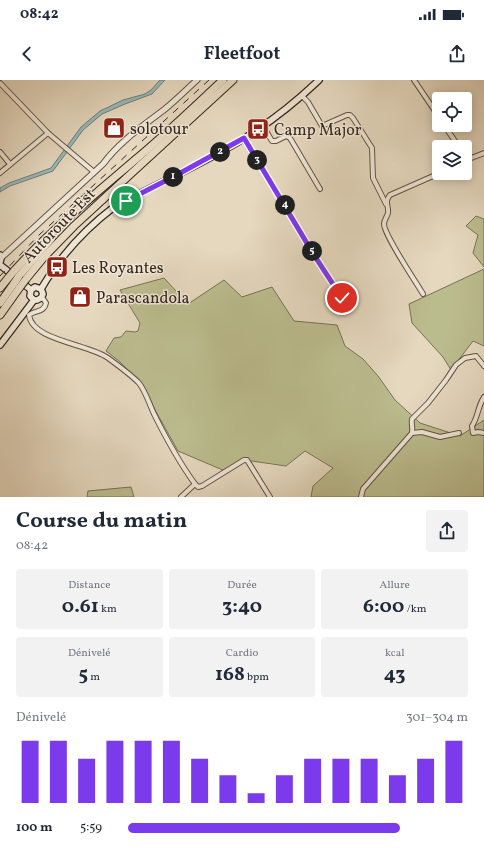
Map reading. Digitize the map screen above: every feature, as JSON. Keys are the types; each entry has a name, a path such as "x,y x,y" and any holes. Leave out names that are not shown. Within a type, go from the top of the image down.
{"highway":[{"name":"Autoroute Est","path":"0,315 17,279 57,227 94,194 136,160 223,80"},
{"name":"Autoroute Est","path":"0,288 17,279 44,257 74,226 233,80"},
{"path":"0,303 17,279"}],"main road":[{"path":"0,345 34,300 42,297 43,293 41,289 48,278 88,228 114,207 173,177 263,126 302,96 319,80"},
{"path":"0,258 31,290"},
{"path":"31,290 35,287 41,289"},
{"path":"31,290 30,296 34,300"}],"street":[{"path":"0,258 94,172 128,138 165,109 197,80"},
{"path":"414,80 432,107"},
{"path":"0,83 48,133 94,172"},
{"path":"302,96 308,102 322,126 350,115 372,148 372,178 386,204 388,212 384,224 386,232 424,294"},
{"path":"263,126 272,140 276,141 286,136 290,138 320,189"},
{"path":"0,173 48,133"},
{"path":"244,138 314,255 342,298"},
{"path":"0,152 10,164"},
{"path":"472,157 484,153"},
{"path":"386,204 388,198 393,193 432,176"},
{"path":"42,297 46,303 45,308 32,312 29,315 29,319 46,334 104,354 139,384 181,465 198,487 247,460 270,497"},
{"path":"361,497 363,489 412,433 412,419 428,403 456,365 465,358 476,356 484,366"},
{"path":"484,397 478,410 477,419 472,426 473,433 484,433"},
{"path":"412,433 422,432 440,437 459,433"},
{"path":"181,497 195,484"}],"green space":[{"path":"476,216 484,219 484,267 473,253 478,235 466,226"},
{"path":"484,269 484,346 473,341 451,370 443,357 412,323 409,304"},
{"path":"164,278 188,304 224,280 242,297 272,287 294,321 337,325 345,346 363,359 378,376 395,400 420,423 460,436 484,420 484,497 311,497 313,486 333,468 305,451 286,466 245,460 225,471 178,451 140,383 119,361 106,351 114,338 121,337 126,331 138,331 140,323 120,290"},
{"path":"131,487 134,497 87,497 88,491"}],"water":[{"path":"160,80 165,80 152,94 102,114 83,130 53,171 10,186 0,192 0,188 9,183 51,168 81,127 100,111 123,100 145,94"}],"railway":[{"path":"0,276 39,235 209,80"}],"place":[{"name":"solotour","path":"114,128"},
{"name":"Camp Major","path":"258,129"},
{"name":"Les Royantes","path":"57,267"},
{"name":"Parascandola","path":"80,297"}],"route":[{"path":"126,201 244,138 314,255 342,298"}]}
